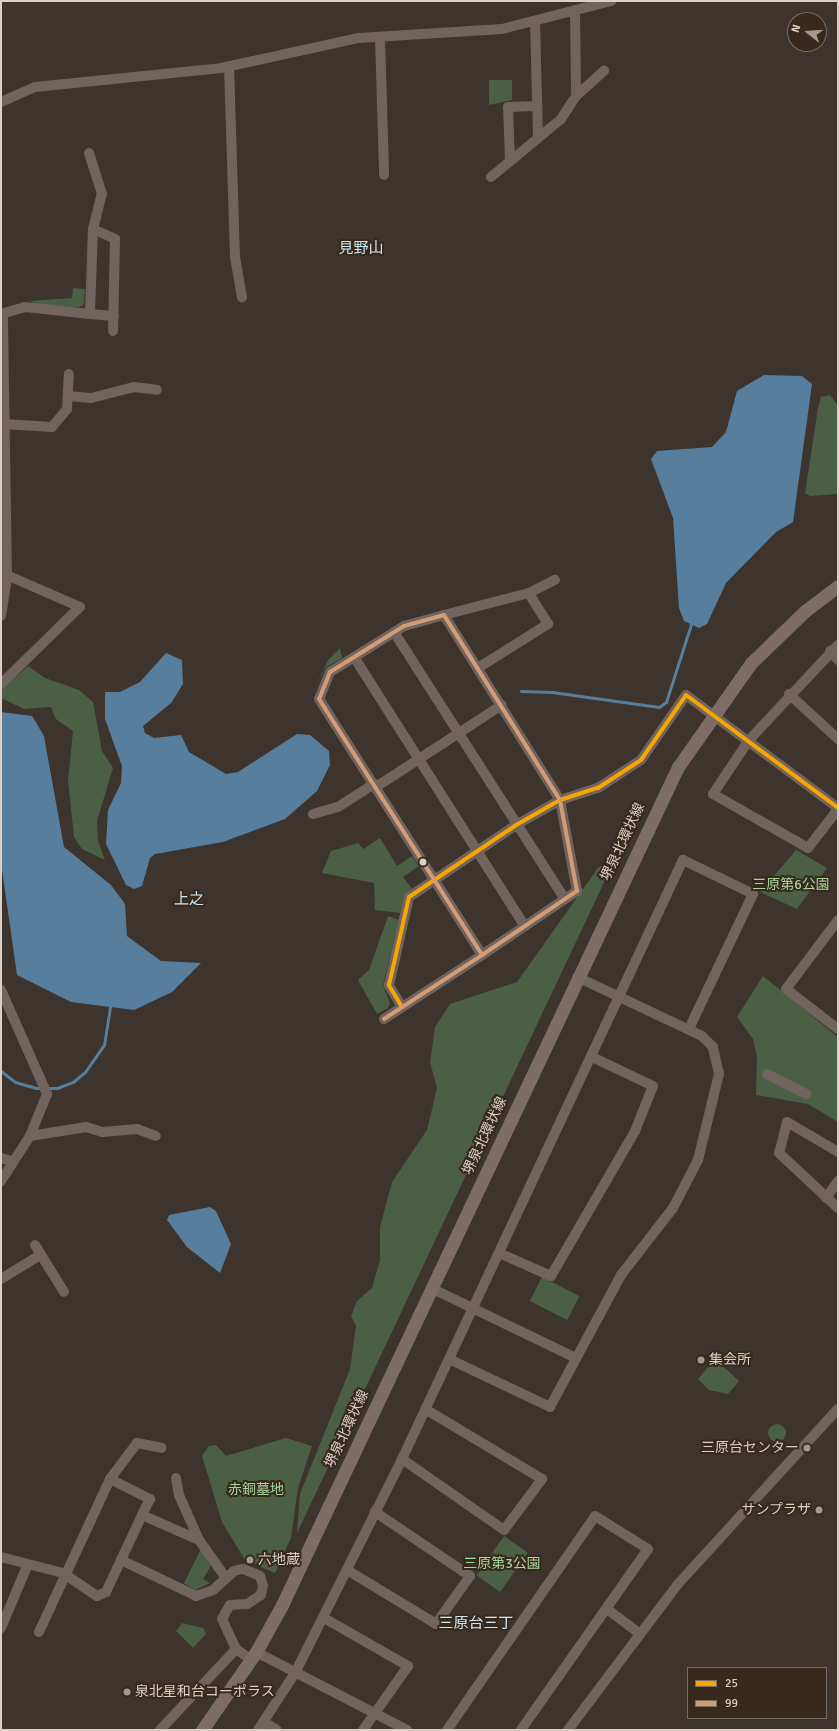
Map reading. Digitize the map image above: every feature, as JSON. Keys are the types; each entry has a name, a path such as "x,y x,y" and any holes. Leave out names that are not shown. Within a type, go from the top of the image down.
{"main road":[{"name":"堺泉北環状線","path":"202,1730 254,1656 431,1288 662,797 712,714 772,642 838,586"}],"street":[{"path":"1,102 35,87 229,66 312,46 380,37 502,29 611,1"},
{"path":"575,10 576,96"},
{"path":"535,21 538,136"},
{"path":"380,37 384,175"},
{"path":"229,66 235,257 242,297"},
{"path":"491,177 561,118 576,96 604,71"},
{"path":"510,161 508,108 537,106"},
{"path":"89,153 102,194 93,229 90,314"},
{"path":"93,229 115,239 113,331"},
{"path":"1,616 4,574 2,314 25,307 114,316"},
{"path":"4,424 52,427 67,409 69,374"},
{"path":"68,396 91,398 134,388 157,390"},
{"path":"1,684 80,606 4,574"},
{"path":"482,955 436,880 319,699 330,672 404,626 529,593 555,580"},
{"path":"478,668 548,624 529,593"},
{"path":"384,1018 482,955 577,891 560,800 502,704 444,615"},
{"path":"394,632 516,825 565,899"},
{"path":"402,1007 389,985 409,897 516,825 560,800 598,788 641,760 686,695 749,740 838,808 808,848 713,794 749,740 788,694 834,648 838,660"},
{"path":"354,657 525,926"},
{"path":"788,694 838,740"},
{"path":"313,814 338,807 375,786 419,760 502,704"},
{"path":"277,1730 261,1726 295,1672 324,1618 402,1459 592,1057 683,860 752,894 689,1029"},
{"path":"838,920 786,988 838,1029"},
{"path":"449,1359 550,1407 621,1275 673,1208 698,1160 719,1074 713,1048 689,1029 577,977"},
{"path":"1,990 47,1094 30,1136 11,1161 1,1181"},
{"path":"499,1253 551,1276 635,1131 653,1086 592,1057"},
{"path":"767,1074 806,1094"},
{"path":"838,1152 787,1122 778,1153 838,1208"},
{"path":"30,1136 86,1127 102,1132 137,1129 156,1136"},
{"path":"1,1158 11,1161"},
{"path":"826,1198 838,1181"},
{"path":"35,1245 64,1292"},
{"path":"1,1279 40,1255"},
{"path":"431,1288 576,1358"},
{"path":"568,1730 638,1632 723,1532 838,1408"},
{"path":"402,1459 504,1530 542,1479 425,1409"},
{"path":"39,1632 63,1573 110,1479 137,1443 162,1448"},
{"path":"176,1478 179,1495 199,1540 226,1578"},
{"path":"1,1557 27,1566 63,1573 97,1596 106,1592 150,1499 110,1479"},
{"path":"347,1570 436,1624 470,1576 375,1512"},
{"path":"142,1515 199,1540"},
{"path":"447,1730 595,1516 648,1549 522,1730"},
{"path":"121,1560 196,1596 213,1590 226,1578 243,1569 260,1576 264,1586 256,1600 230,1605 224,1611 223,1626 236,1649 295,1672 378,1713 407,1730"},
{"path":"1,1628 3,1616 27,1566"},
{"path":"607,1609 638,1632"},
{"path":"324,1618 408,1666 378,1713 363,1730"},
{"path":"160,1730 236,1649"}],"green space":[{"path":"489,80 512,80 512,100 489,105"},
{"path":"73,288 85,289 84,304 80,307 50,307 29,301 72,298"},
{"path":"830,395 838,406 838,494 810,496 805,493 818,408 821,397"},
{"path":"340,648 342,658 325,668 311,697 328,660"},
{"path":"28,666 45,678 79,690 93,702 102,751 113,768 97,821 98,841 105,860 82,849 74,837 68,781 73,731 56,719 51,707 24,709 1,698 1,690"},
{"path":"380,838 397,866 412,856 419,866 403,877 412,889 406,893 400,913 375,910 374,883 322,873 331,851 358,843 363,849"},
{"name":"三原第6公園","path":"796,850 827,868 797,909 760,892"},
{"path":"617,855 297,1533 300,1494 350,1369 356,1326 351,1316 357,1301 372,1288 380,1260 380,1227 392,1182 427,1130 437,1088 430,1062 435,1027 450,1004 517,982 598,868"},
{"path":"388,916 399,920 383,985 390,1003 388,1008 377,1014 358,980 369,970"},
{"path":"763,976 838,1037 838,1122 808,1104 756,1095 757,1057 753,1039 737,1017"},
{"path":"542,1277 579,1296 567,1320 530,1301"},
{"path":"715,1359 739,1381 728,1394 709,1390 698,1379"},
{"path":"777,1424 783,1427 786,1433 783,1439 777,1442 771,1439 768,1433 771,1427"},
{"name":"赤銅墓地","path":"286,1438 312,1446 298,1488 291,1538 275,1573 245,1560 222,1522 202,1456 209,1446 216,1445 226,1456"},
{"name":"三原第3公園","path":"504,1536 528,1553 500,1592 476,1575"},
{"path":"201,1549 211,1566 203,1579 210,1583 195,1590 184,1583"},
{"path":"182,1623 203,1628 206,1634 193,1648 176,1631"}],"water":[{"path":"764,375 802,376 812,384 793,522 776,532 726,583 707,624 699,628 684,621 679,608 673,518 651,459 657,451 712,447 726,432 737,391"},
{"path":"166,653 182,660 183,684 171,703 143,726 145,733 154,738 181,735 189,752 226,774 238,772 297,734 310,735 329,751 330,765 317,791 285,819 223,842 155,854 150,858 142,886 134,889 126,885 106,844 108,810 121,783 122,766 105,719 105,692 120,692 140,682"},
{"path":"1,712 32,716 44,736 64,847 111,885 125,904 127,936 161,961 201,963 172,992 134,1010 71,1002 17,975 1,863"},
{"path":"210,1207 216,1211 231,1244 220,1273 187,1247 167,1220 169,1215"}],"waterway":[{"path":"521,691 552,692 659,707 666,702 691,624"},
{"path":"1,1071 15,1082 36,1088 57,1088 73,1082 85,1072 104,1045 110,1006"}],"transit line":[{"name":"99","path":"384,1019 482,955 577,891 560,800 444,615 404,626 330,672 319,699 482,955"},
{"name":"25","path":"402,1007 389,985 409,897 516,825 560,800 598,788 641,760 686,695 838,808"}],"place":[{"name":"集会所","path":"701,1360"},
{"name":"三原台センター","path":"807,1448"},
{"name":"サンプラザ","path":"819,1510"},
{"name":"六地蔵","path":"250,1560"},
{"name":"泉北星和台コーポラス","path":"127,1692"}],"district":[{"name":"見野山","path":"361,249"},
{"name":"上之","path":"189,900"},
{"name":"三原台三丁","path":"476,1624"}]}
